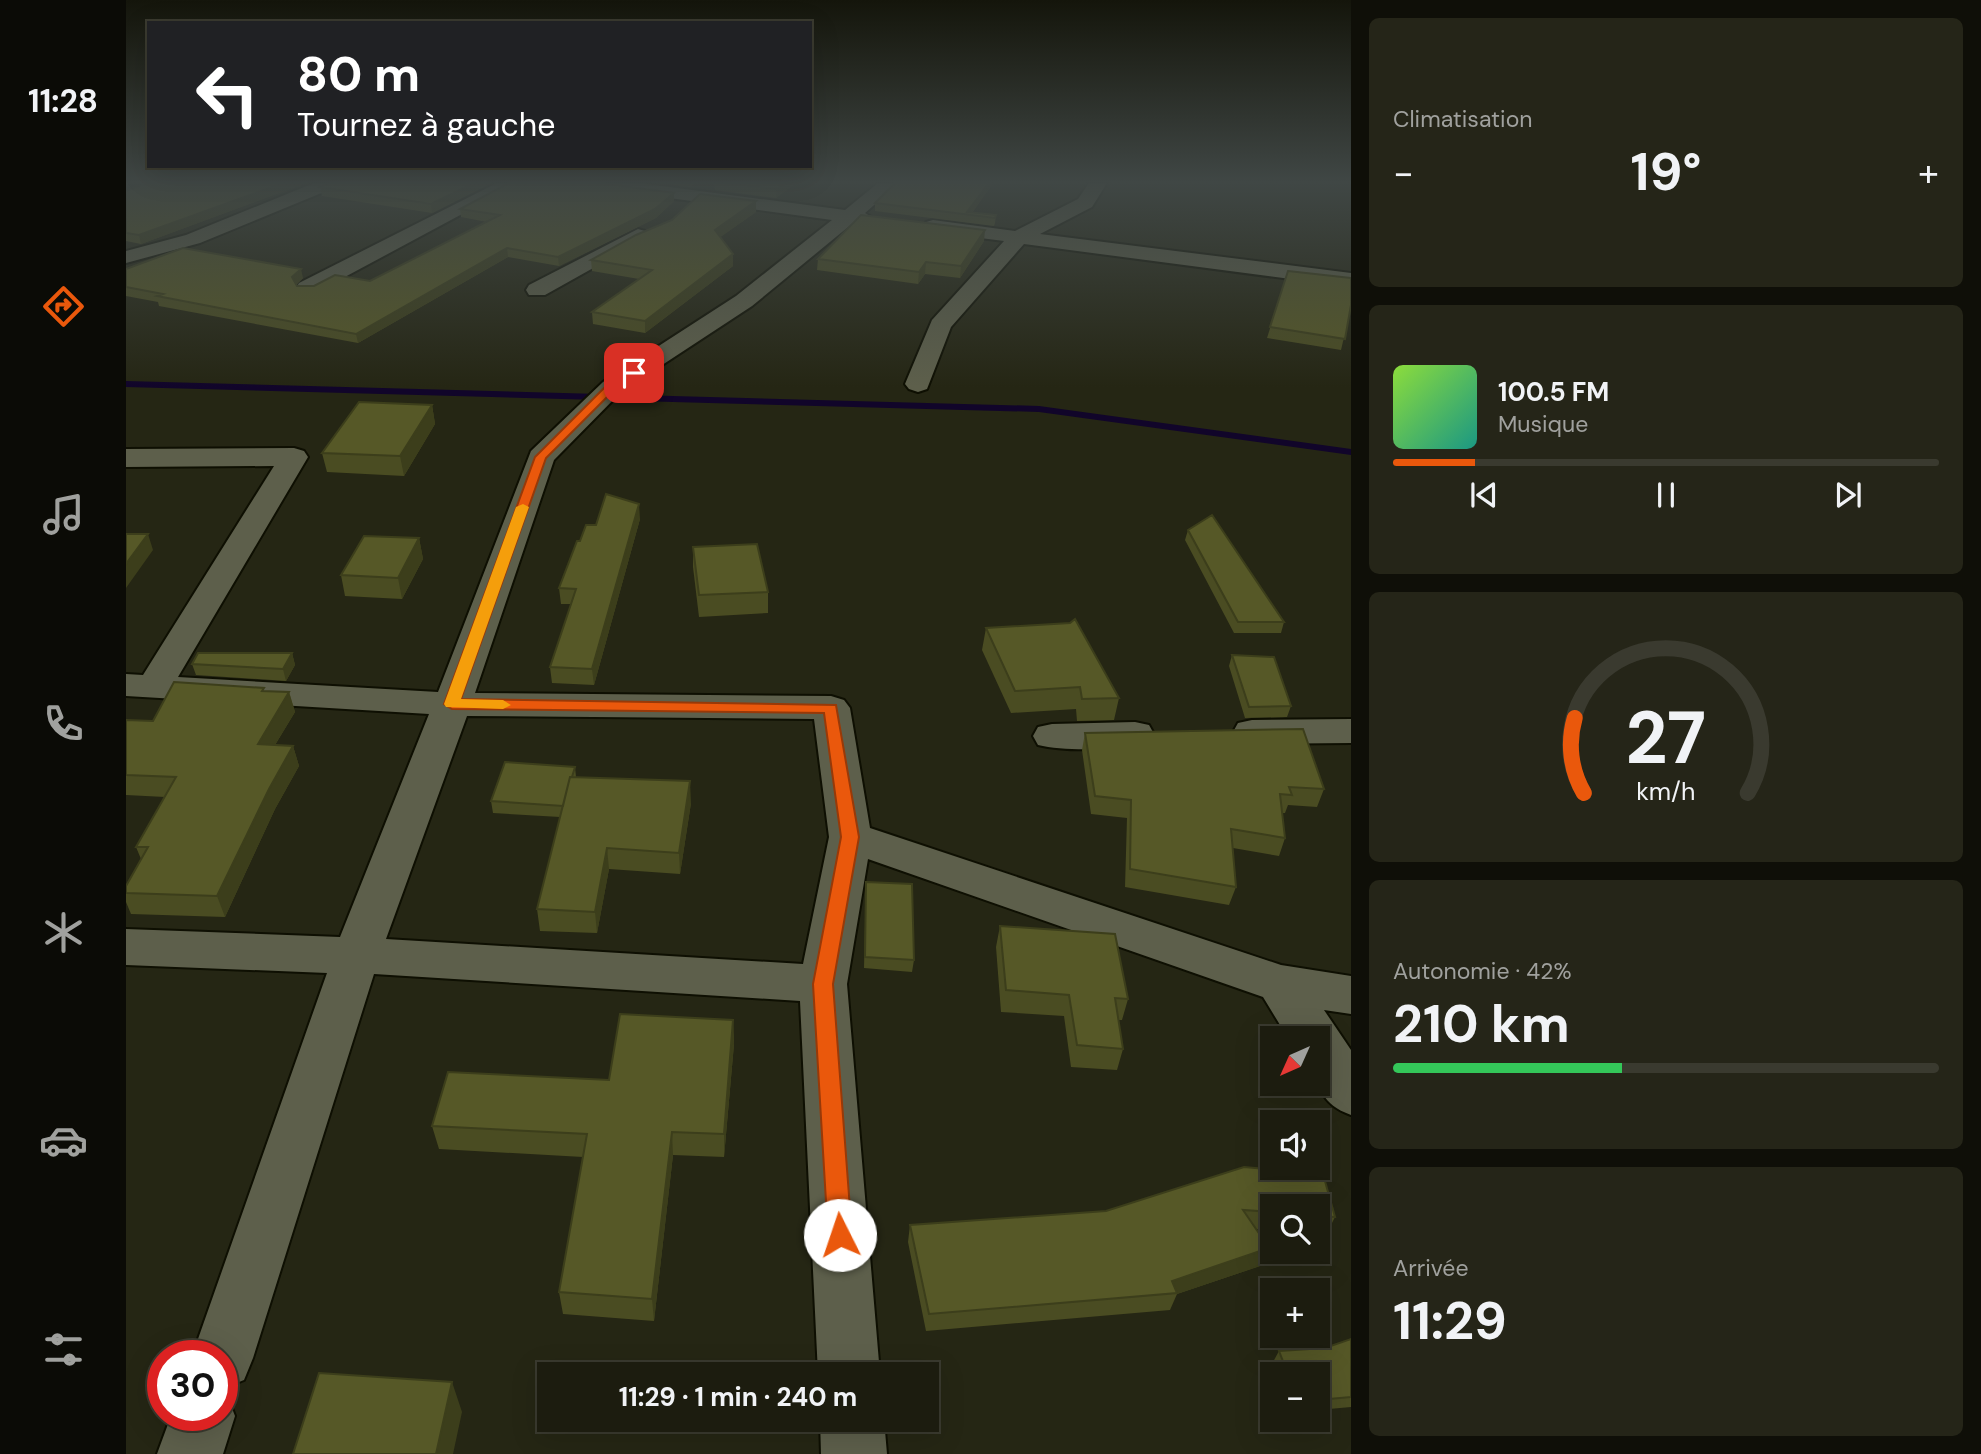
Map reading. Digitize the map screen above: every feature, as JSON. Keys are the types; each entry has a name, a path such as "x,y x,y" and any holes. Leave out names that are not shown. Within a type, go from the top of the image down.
{"street":[{"path":"126,257 149,251"},
{"path":"307,288 379,251"},
{"path":"537,290 611,251"},
{"path":"228,1340 356,957 452,704 541,457 612,387 744,301 806,251"},
{"path":"918,384 940,325 1007,251"},
{"path":"1134,251 1351,279"},
{"path":"126,458 294,457 140,685"},
{"path":"140,685 452,704 831,708 850,837 823,984 848,1362"},
{"path":"1219,733 1351,731"},
{"path":"1052,736 1163,734"},
{"path":"850,837 1280,984 1351,995"},
{"path":"126,947 356,957 823,984"},
{"path":"1280,984 1308,1026"},
{"path":"1330,1060 1351,1093"},
{"path":"190,1454 198,1431"},
{"path":"853,1432 854,1454"}],"building":[{"path":"175,251 199,251 301,269 292,277 297,286 314,286 335,275 370,281 429,251 502,251 356,334 157,296 163,294 126,287 126,269"},
{"path":"523,251 570,251 558,257"},
{"path":"607,251 731,251 733,254 645,321 592,312 652,270 591,260"},
{"path":"826,251 971,251 961,266 926,262 919,272 818,259"},
{"path":"1288,271 1351,278 1351,305 1345,339 1270,327"},
{"path":"359,402 432,405 400,456 322,453"},
{"path":"606,494 639,504 592,669 550,667 576,589 559,588 586,525 596,525"},
{"path":"1212,515 1284,622 1238,622 1188,530"},
{"path":"126,534 148,534 126,564"},
{"path":"364,536 419,538 398,578 341,575"},
{"path":"757,544 768,592 699,595 693,547"},
{"path":"1075,619 1119,698 1082,699 1080,687 1015,691 986,628 1070,623"},
{"path":"198,653 292,653 283,669 192,664"},
{"path":"1232,655 1274,657 1291,706 1249,707"},
{"path":"174,682 289,692 258,744 293,746 217,896 126,893 126,886 148,847 136,847 176,777 126,775 126,720 153,721"},
{"path":"1303,729 1324,789 1289,787 1292,795 1280,794 1285,838 1231,829 1236,887 1130,869 1131,800 1095,796 1085,733"},
{"path":"505,762 575,767 563,806 491,801"},
{"path":"570,777 690,781 679,853 607,848 595,912 537,909"},
{"path":"866,882 912,884 914,960 865,957"},
{"path":"1000,926 1115,934 1128,999 1115,998 1123,1049 1077,1045 1069,995 1006,990"},
{"path":"620,1014 733,1020 724,1134 672,1132 652,1299 559,1292 587,1134 432,1126 448,1072 609,1080"},
{"path":"1244,1167 1260,1168 1260,1180 1325,1180 1329,1194 1260,1194 1260,1211 1243,1210 1260,1235 1260,1251 1172,1281 1177,1293 929,1314 910,1225 1106,1211"},
{"path":"1330,1199 1335,1217 1330,1217"},
{"path":"1351,1339 1351,1397 1330,1399 1330,1362 1283,1362 1279,1351 1330,1346"},
{"path":"319,1373 452,1382 436,1454 293,1454"}],"waterway":[{"path":"126,384 1039,409 1351,452"}],"slow traffic":[{"path":"503,705 452,704 523,507"}],"route":[{"path":"634,373 612,387 541,457 452,704 831,708 850,837 823,984 840,1235"}]}
